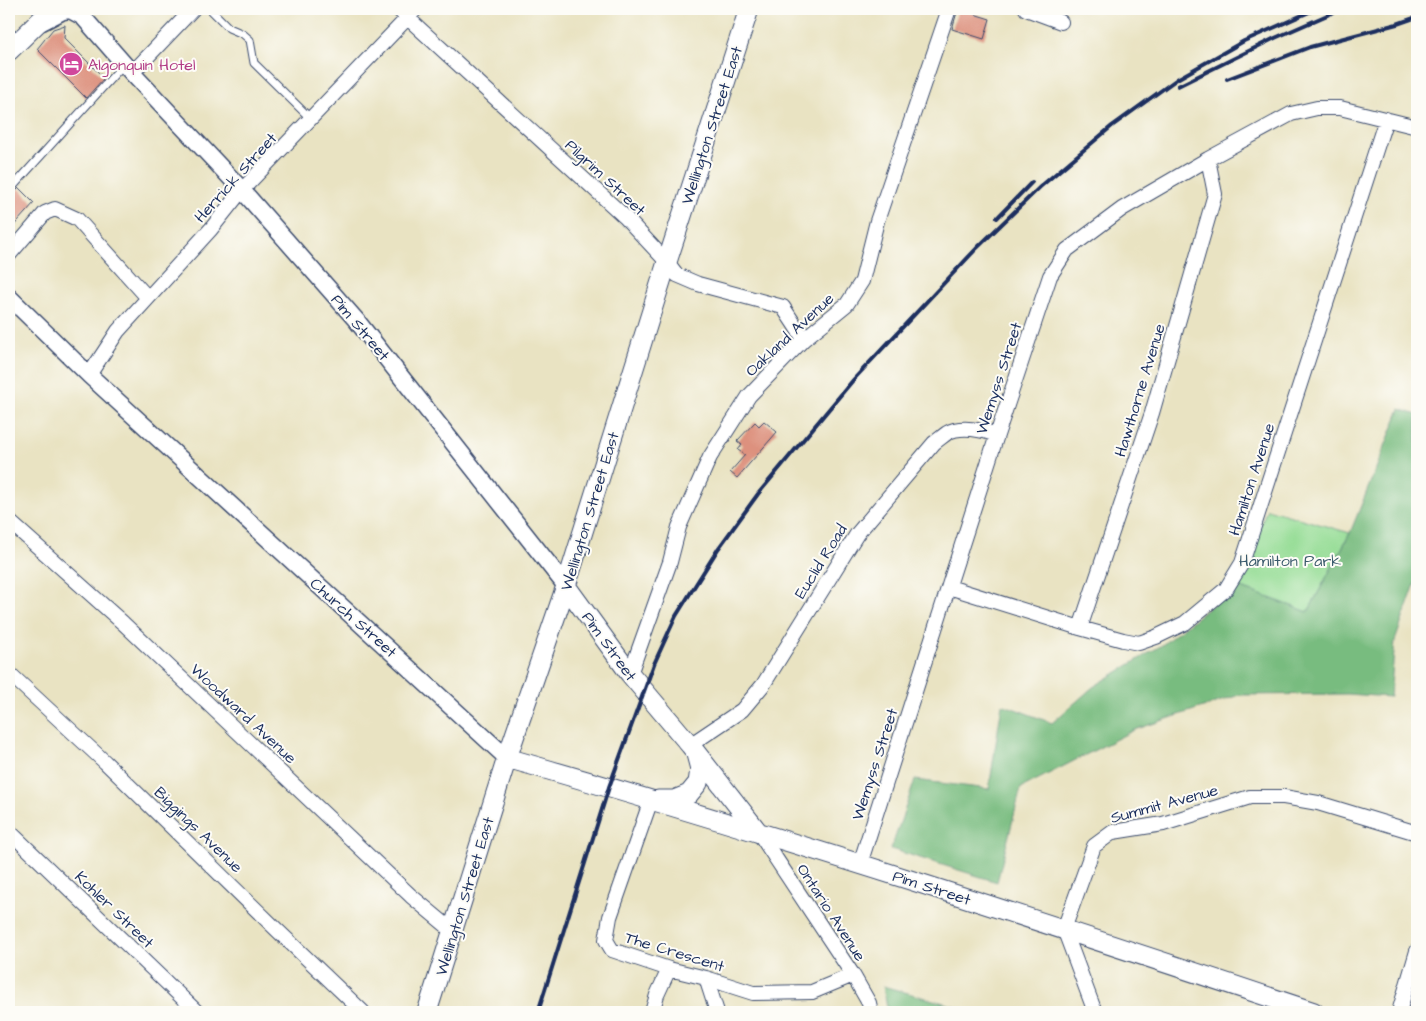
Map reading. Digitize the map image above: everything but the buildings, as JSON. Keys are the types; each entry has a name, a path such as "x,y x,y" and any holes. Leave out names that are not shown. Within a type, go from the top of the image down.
{"main road":[{"path":"32,27 39,9"},
{"path":"9,51 52,9"},
{"name":"Wellington Street East","path":"427,1012 507,758 566,586 667,262 749,9"},
{"name":"Pim Street","path":"566,586 630,674 693,749 759,833 1064,929 1314,1012"},
{"path":"651,800 674,800 689,794 698,783 700,769 693,749"},
{"name":"Church Street","path":"507,758 759,833"}],"street":[{"path":"128,68 193,9"},
{"name":"Oakland Avenue","path":"630,674 670,562 679,527 710,457 749,396 804,339 847,304 862,281 877,221 949,9"},
{"path":"1026,9 1061,22"},
{"path":"32,27 63,11 70,10 82,13"},
{"name":"Herrick Street","path":"90,376 118,331 211,229 242,190 311,119 407,12"},
{"name":"Pilgrim Street","path":"407,12 625,217 677,275 698,284 783,307 804,339"},
{"name":"Pim Street","path":"82,13 128,68 242,190 357,321 566,586"},
{"name":"Wemyss Street","path":"860,864 997,435 1050,276 1067,250 1122,209 1291,114 1317,108 1340,108 1417,127"},
{"name":"Hamilton Avenue","path":"949,587 1080,628 1139,643 1185,623 1226,589 1242,563 1386,118"},
{"name":"Hawthorne Avenue","path":"1080,628 1152,413 1215,194 1208,159"},
{"path":"9,255 45,213 55,209 77,219 148,298"},
{"name":"Church Street","path":"9,297 90,376 507,758"},
{"name":"Euclid Road","path":"693,749 742,710 764,685 857,534 934,443 948,432 966,429 984,430 997,435"},
{"name":"Woodward Avenue","path":"9,521 123,623 404,889 453,931"},
{"name":"Biggings Avenue","path":"9,673 105,762 276,930 363,1012"},
{"name":"Summit Avenue","path":"1064,929 1094,846 1113,832 1163,824 1250,797 1284,797 1318,803 1417,833"},
{"name":"The Crescent","path":"651,800 610,917 606,940 612,950 669,969 706,978 753,993 812,992 853,975"},
{"name":"Kohler Street","path":"9,831 197,1012"},
{"name":"Ontario Avenue","path":"759,833 853,975 869,1003 871,1012"},
{"path":"1064,929 1095,1012"},
{"path":"1399,1012 1417,952"},
{"path":"652,1012 657,995 669,969"},
{"path":"706,978 717,1012"}],"lane":[{"path":"210,9 229,28 243,34 250,40 254,63 311,119"},
{"path":"9,191 128,68"}],"green space":[{"path":"1400,409 1417,415 1417,584 1415,584 1395,641 1390,697 1348,694 1239,695 1134,730 1021,788 997,882 891,849 915,780 989,789 1002,704 1052,723 1093,687 1162,645 1236,586 1308,612 1350,533"},
{"name":"Hamilton Park","path":"1267,509 1350,533 1308,612 1236,586"},
{"path":"883,986 976,1012 888,1012"}],"railway":[{"path":"538,1012 609,787 654,664 676,616 718,549 758,494 854,379 977,248 1040,187 1112,126 1177,79 1244,41 1316,9"},
{"path":"1178,86 1275,38 1341,9"},
{"path":"1227,79 1310,47 1417,17"},
{"path":"997,218 1032,182"}],"place":[{"name":"Algonquin Hotel","path":"71,64"}]}
